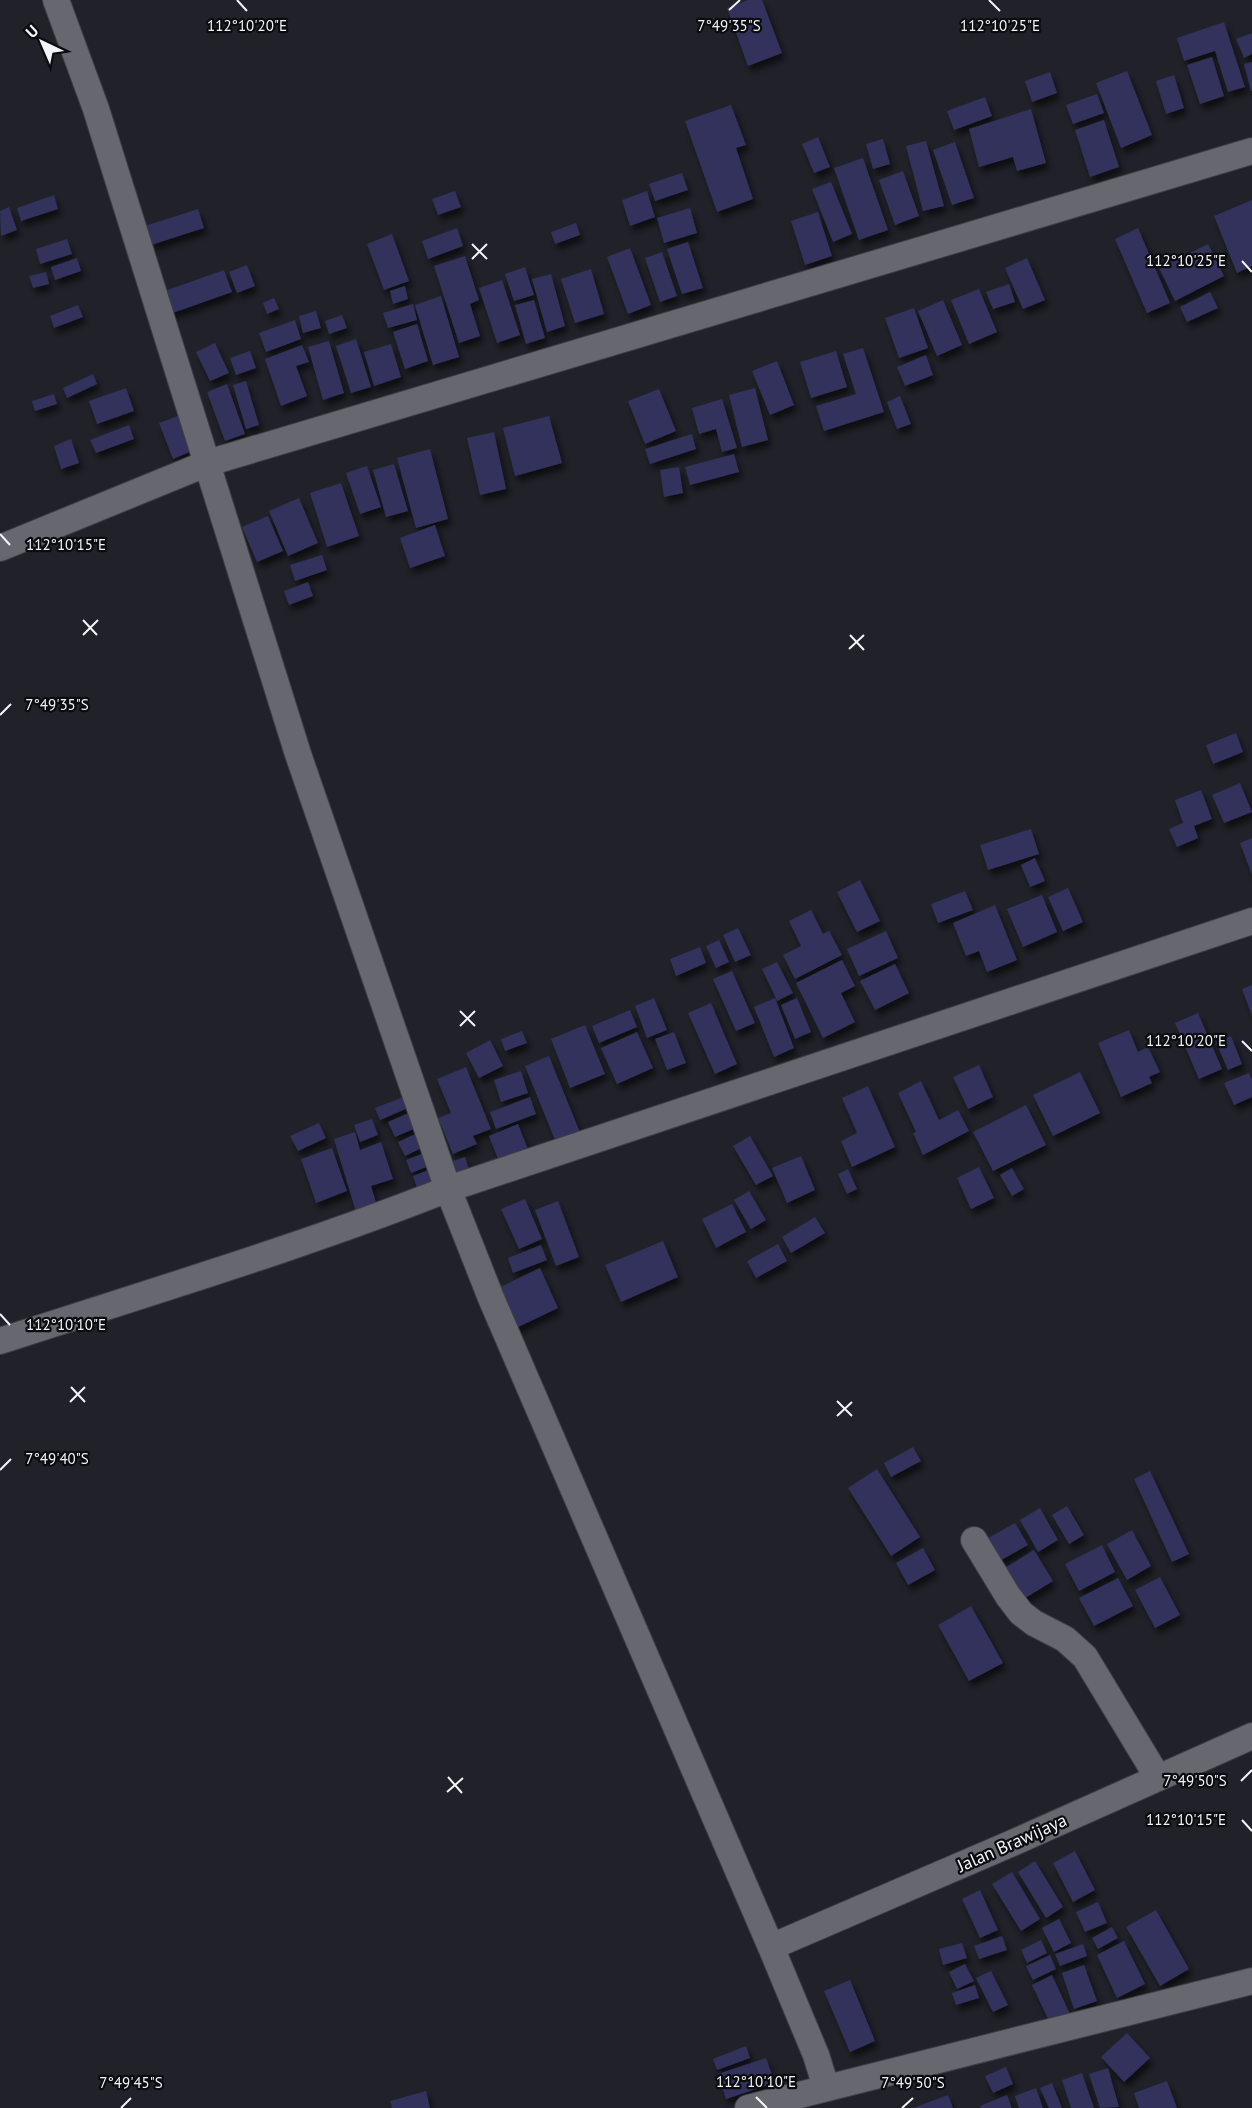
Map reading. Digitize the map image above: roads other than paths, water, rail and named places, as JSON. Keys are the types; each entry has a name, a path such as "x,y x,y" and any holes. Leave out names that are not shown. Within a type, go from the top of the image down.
{"street":[{"path":"56,0 96,109 298,754 448,1189 492,1298 771,1947 816,2055 826,2087"},
{"path":"0,548 208,463 1252,151"},
{"path":"0,1341 1252,921"},
{"path":"974,1540 1021,1613 1034,1623 1065,1639 1085,1657 1158,1778"},
{"name":"Jalan Brawijaya","path":"771,1947 1007,1846 1252,1736"},
{"path":"748,2108 1252,1981"}]}
